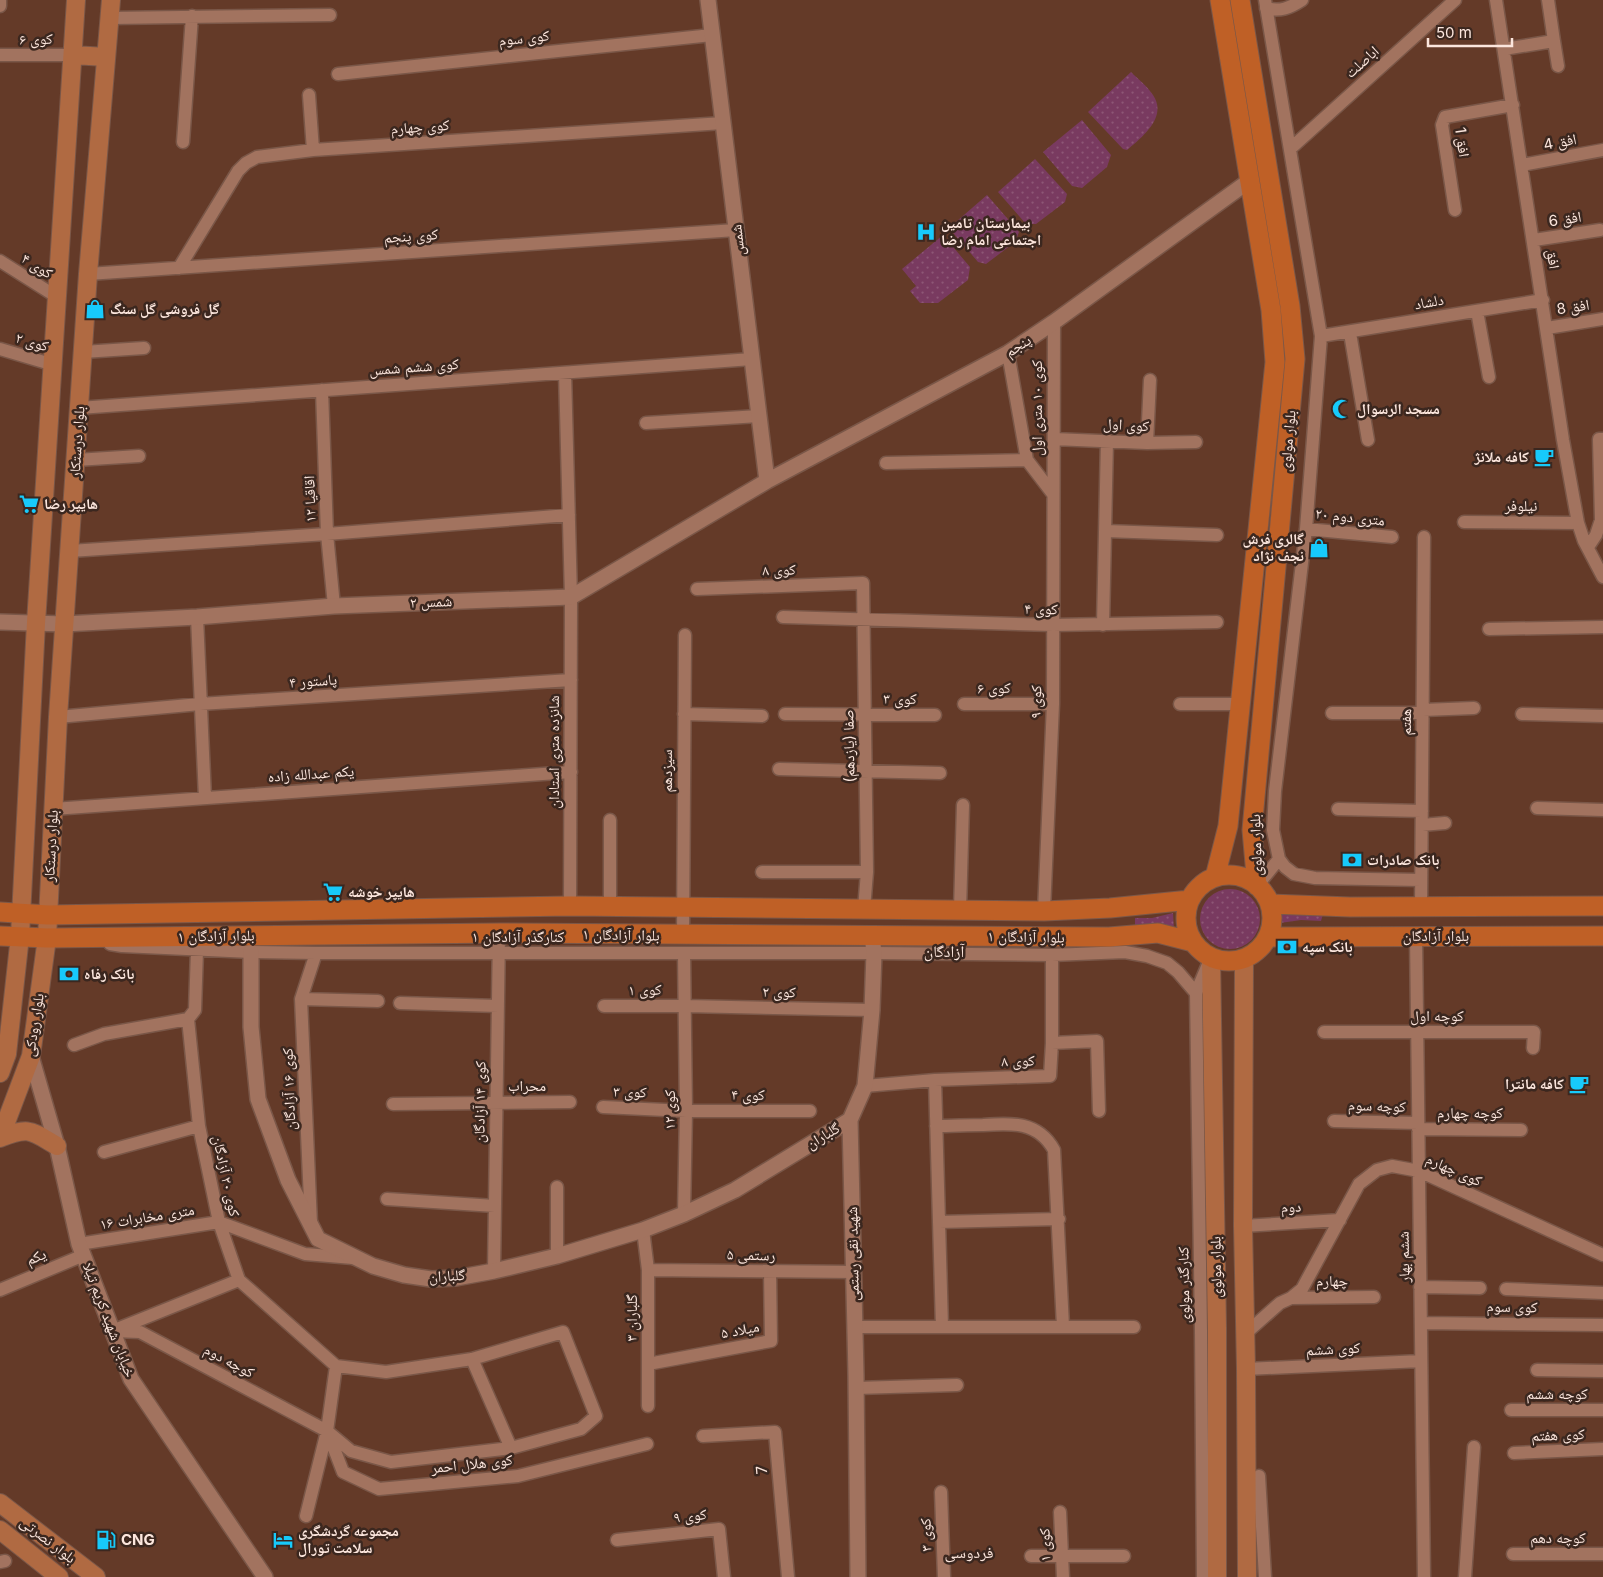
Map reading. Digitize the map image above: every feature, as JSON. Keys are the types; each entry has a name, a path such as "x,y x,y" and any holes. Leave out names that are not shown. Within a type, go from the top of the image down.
{"main road":[{"name":"بلوار درستکار","path":"20,936 36,623 76,0"},
{"name":"بلوار درستکار","path":"47,938 64,624 88,274 111,0"},
{"name":"بلوار مولوی","path":"1214,877 1228,826 1242,704 1275,362 1271,310 1220,0"},
{"name":"بلوار مولوی","path":"1240,0 1290,306 1295,359 1252,830 1257,886"},
{"path":"73,55 106,57"},
{"path":"1271,310 1290,306"},
{"path":"1230,804 1235,809 1242,811 1247,811 1254,806"},
{"path":"1232,875 1250,880 1257,886 1265,894 1270,904 1272,915 1272,926 1268,936 1258,950 1244,959 1233,961 1211,957 1201,951 1193,942 1186,922 1186,910 1196,890 1204,882 1214,877 1232,875"},
{"name":"بلوار آزادگان ۱","path":"0,912 48,914 570,906 1044,911 1110,908 1190,900"},
{"name":"بلوار آزادگان","path":"1270,904 1350,908 1603,906"},
{"path":"1109,937 1118,925 1119,919 1117,914 1110,908"},
{"path":"1350,908 1346,926 1350,935"},
{"name":"بلوار آزادگان ۱","path":"0,936 47,938 499,933 684,945 873,944 1109,937 1158,933 1193,942"},
{"name":"بلوار رودکی","path":"0,1073 7,1054 20,936"},
{"name":"بلوار آزادگان","path":"1268,936 1603,936"},
{"name":"بلوار رودکی","path":"0,1138 31,1056 47,938"},
{"name":"بلوار مولوی","path":"1211,957 1217,1328 1217,1577"},
{"name":"بلوار مولوی","path":"1244,959 1243,1226 1247,1577"},
{"path":"0,1138 18,1131 32,1132 57,1146"},
{"name":"بلوار نصرتی","path":"0,1503 96,1577"},
{"name":"بلوار نصرتی","path":"0,1530 43,1570 60,1577"}],"street":[{"path":"0,0 0,6"},
{"name":"شمس","path":"708,0 767,481"},
{"path":"1266,4 1275,10 1293,6 1302,0"},
{"name":"اباصلت","path":"1290,149 1455,0"},
{"name":"افق","path":"1496,0 1548,328 1563,440 1578,523"},
{"path":"1548,0 1558,66"},
{"path":"1266,4 1321,336 1306,529 1275,791 1273,830 1279,858 1285,867 1294,874 1315,878 1421,880"},
{"path":"110,18 330,15"},
{"path":"183,142 192,16"},
{"name":"کوی سوم","path":"338,74 712,35"},
{"path":"1504,49 1554,41"},
{"name":"کوی ۶","path":"0,55 73,55"},
{"path":"309,95 313,150"},
{"name":"افق 1","path":"1455,210 1442,124 1443,120 1445,117 1513,106"},
{"name":"کوی چهارم","path":"179,268 238,171 246,163 257,157 313,150 723,123"},
{"name":"افق 4","path":"1522,166 1603,150"},
{"name":"پنجم","path":"767,481 1008,353 1249,181"},
{"name":"کوی پنجم","path":"88,274 736,230"},
{"name":"افق 6","path":"1534,240 1600,230"},
{"name":"کوی ۴","path":"0,261 57,297"},
{"name":"دلشاد","path":"1321,336 1350,333 1543,300"},
{"path":"1477,311 1489,376"},
{"name":"افق 8","path":"1548,328 1603,319"},
{"name":"کوی ۱۰ متری اول","path":"1053,494 1054,322"},
{"path":"1350,333 1368,440"},
{"path":"83,352 144,348"},
{"name":"کوی ۲","path":"0,349 54,365"},
{"path":"1008,353 1027,460 1053,494"},
{"name":"کوی ششم شمس","path":"79,408 752,359"},
{"name":"شانزده متری استادان","path":"565,373 571,597 570,906"},
{"path":"1147,443 1150,380"},
{"name":"اقاقیا ۱۲","path":"322,390 327,534 334,606"},
{"path":"646,423 759,416"},
{"path":"1588,547 1596,534 1600,520 1598,439 1603,438"},
{"name":"کوی اول","path":"1054,439 1147,443 1196,442"},
{"path":"1103,625 1107,440"},
{"path":"76,460 139,456"},
{"path":"886,463 1027,460"},
{"name":"شمس ۲","path":"0,622 64,624 197,617 334,606 571,597 767,481"},
{"name":"کوی ۹","path":"1044,911 1053,704 1053,494"},
{"path":"70,551 327,534 569,515"},
{"name":"نیلوفر","path":"1464,522 1578,523"},
{"path":"1578,523 1584,542 1603,577"},
{"name":"۲۰ متری دوم","path":"1306,529 1392,537"},
{"path":"1106,531 1217,535"},
{"name":"هفتم","path":"1421,908 1424,537"},
{"name":"کوی ۸","path":"697,589 863,583"},
{"name":"صفا (یازدهم)","path":"863,583 867,872 864,909"},
{"path":"197,617 205,798"},
{"path":"783,617 863,620"},
{"name":"کوی ۴","path":"863,620 1053,625 1218,622"},
{"path":"1489,630 1603,627"},
{"name":"سیزدهم","path":"684,945 682,907 685,635"},
{"name":"پاستور ۴","path":"58,717 200,704 571,680"},
{"name":"کوی ۶","path":"964,704 1053,704"},
{"path":"1180,704 1242,704"},
{"path":"1332,713 1474,708"},
{"path":"684,714 762,716"},
{"path":"785,714 865,715"},
{"path":"1522,714 1603,716"},
{"name":"کوی ۳","path":"865,715 935,715"},
{"path":"779,769 940,773"},
{"name":"یکم عبدالله زاده","path":"53,809 571,772"},
{"path":"960,910 963,805"},
{"path":"1537,808 1603,810"},
{"path":"1338,809 1422,811"},
{"path":"610,820 610,907"},
{"path":"1422,824 1445,823"},
{"path":"1257,886 1279,858"},
{"path":"762,872 867,872"},
{"name":"کوی ۱۴ آزادگان","path":"494,1271 499,933"},
{"path":"1125,952 1158,933"},
{"name":"ششم بهار","path":"1416,936 1424,1577"},
{"name":"کنارگذر آزادگان ۱","path":"68,937 122,946 251,952 498,953 684,945"},
{"path":"873,944 1052,955 1125,952 1147,956 1168,963 1196,993"},
{"name":"شهید نقی رستمی","path":"858,1577 850,1120 865,1086 872,1010 873,944"},
{"name":"کوی ۱۲","path":"684,945 686,1006 684,1214"},
{"name":"کوی ۲۰ آزادگان","path":"197,950 195,1010 188,1019 198,1126 219,1222 239,1280 336,1366"},
{"name":"گلباران","path":"251,952 250,1027 258,1099 288,1180 318,1239 373,1266 404,1275 431,1279 456,1278 494,1271 557,1256 643,1230 684,1214 735,1190 850,1120"},
{"name":"کوی ۱۶ آزادگان","path":"311,1226 301,1000 316,952"},
{"name":"کوی ۸","path":"865,1086 935,1080 1050,1076 1052,955"},
{"name":"کنارگذر مولوی","path":"1203,1577 1202,1332 1196,993 1211,957"},
{"path":"301,1000 378,1001"},
{"path":"400,1003 498,1006"},
{"name":"کوی ۱","path":"604,1006 686,1006"},
{"name":"کوی ۲","path":"686,1006 872,1010"},
{"path":"74,1045 104,1034 188,1019"},
{"name":"کوچه اول","path":"1324,1032 1534,1032 1534,1048"},
{"path":"1052,1043 1097,1041 1100,1111"},
{"name":"خیابان شهید کریم تیلا","path":"31,1056 57,1146 82,1250 131,1379 265,1577"},
{"path":"935,1080 942,1326"},
{"name":"محراب","path":"393,1104 570,1102"},
{"name":"کوی ۳","path":"602,1107 686,1111"},
{"name":"کوی ۴","path":"686,1111 810,1112"},
{"name":"کوچه سوم","path":"1334,1121 1418,1126"},
{"path":"936,1126 1014,1123 1037,1130 1049,1141 1054,1150 1063,1326"},
{"path":"104,1152 198,1126"},
{"name":"کوچه چهارم","path":"1418,1126 1521,1130"},
{"name":"کوی چهارم","path":"1245,1334 1280,1303 1291,1298 1302,1289 1359,1184 1377,1170 1392,1166 1419,1171 1603,1256"},
{"path":"557,1187 557,1256"},
{"path":"387,1199 495,1206"},
{"path":"939,1222 1059,1219"},
{"name":"دوم","path":"1243,1226 1340,1220"},
{"path":"219,1222 305,1254 355,1258"},
{"name":"۱۶ متری مخابرات","path":"82,1250 219,1222"},
{"name":"گلباران ۳","path":"643,1230 648,1270 648,1406"},
{"name":"یکم","path":"0,1290 82,1250"},
{"name":"رستمی ۵","path":"648,1270 854,1272"},
{"name":"میلاد ۵","path":"648,1364 771,1341 770,1271"},
{"path":"112,1331 239,1280"},
{"path":"1420,1287 1480,1288"},
{"path":"1506,1289 1603,1293"},
{"name":"چهارم","path":"1291,1298 1374,1297"},
{"name":"کوی سوم","path":"1420,1323 1603,1325"},
{"path":"855,1327 1134,1327"},
{"name":"کوچه دوم","path":"112,1331 140,1332 327,1431 351,1451 391,1462 510,1448 581,1429 596,1416 563,1332 472,1359"},
{"path":"306,1516 327,1431 336,1366 386,1372 472,1359 510,1448"},
{"name":"کوی ششم","path":"1246,1369 1421,1361"},
{"path":"1537,1370 1603,1371"},
{"path":"856,1388 957,1385"},
{"name":"کوچه ششم","path":"1511,1410 1603,1410"},
{"name":"کوی هلال احمر","path":"327,1431 343,1472 380,1489 518,1476 647,1444"},
{"name":"7","path":"703,1436 775,1432 788,1577"},
{"path":"1465,1577 1474,1447"},
{"name":"کوی هفتم","path":"1514,1453 1603,1449"},
{"path":"1259,1476 1265,1577"},
{"name":"کوی ۳","path":"941,1492 944,1577"},
{"name":"کوی ۱","path":"1060,1512 1063,1577"},
{"name":"کوی ۹","path":"617,1540 719,1529 724,1577"},
{"name":"کوچه دهم","path":"1513,1554 1603,1554"},
{"path":"1030,1556 1124,1556"}],"shaded area":[{"path":"1131,72 1153,95 1157,103 1157,111 1155,119 1146,133 1127,150 1123,149 1088,112"},
{"path":"1082,120 1111,155 1107,167 1082,188 1072,186 1043,152"},
{"path":"1035,159 1067,194 1065,202 1036,224 1026,224 998,192"},
{"path":"987,195 1019,232 1015,242 986,264 978,262 949,228"},
{"path":"943,235 970,267 968,280 938,303 920,303 910,291 916,286 902,269"},
{"path":"1230,889 1247,894 1255,902 1260,919 1255,936 1247,944 1230,949 1213,944 1205,936 1200,919 1205,902 1213,894"},
{"path":"1279,911 1323,914 1321,921 1301,920 1280,923"},
{"path":"1173,913 1174,930 1151,925 1135,925 1135,918 1152,918"}],"place":[{"name":"بیمارستان تامین اجتماعی امام رضا","path":"926,232"},
{"name":"گل فروشی گل سنگ","path":"95,309"},
{"name":"مسجد الرسوال","path":"1342,409"},
{"name":"کافه ملانژ","path":"1544,457"},
{"name":"هایپر رضا","path":"29,504"},
{"name":"گالری فرش نجف نژاد","path":"1319,548"},
{"name":"بانک صادرات","path":"1352,860"},
{"name":"هایپر خوشه","path":"333,892"},
{"name":"بانک سپه","path":"1287,947"},
{"name":"بانک رفاه","path":"69,974"},
{"name":"کافه مانترا","path":"1579,1084"},
{"name":"CNG","path":"106,1540"},
{"name":"مجموعه گردشگری سلامت تورال","path":"283,1540"}],"district":[{"name":"آزادگان","path":"944,951"},
{"name":"فردوسی","path":"969,1552"}]}
